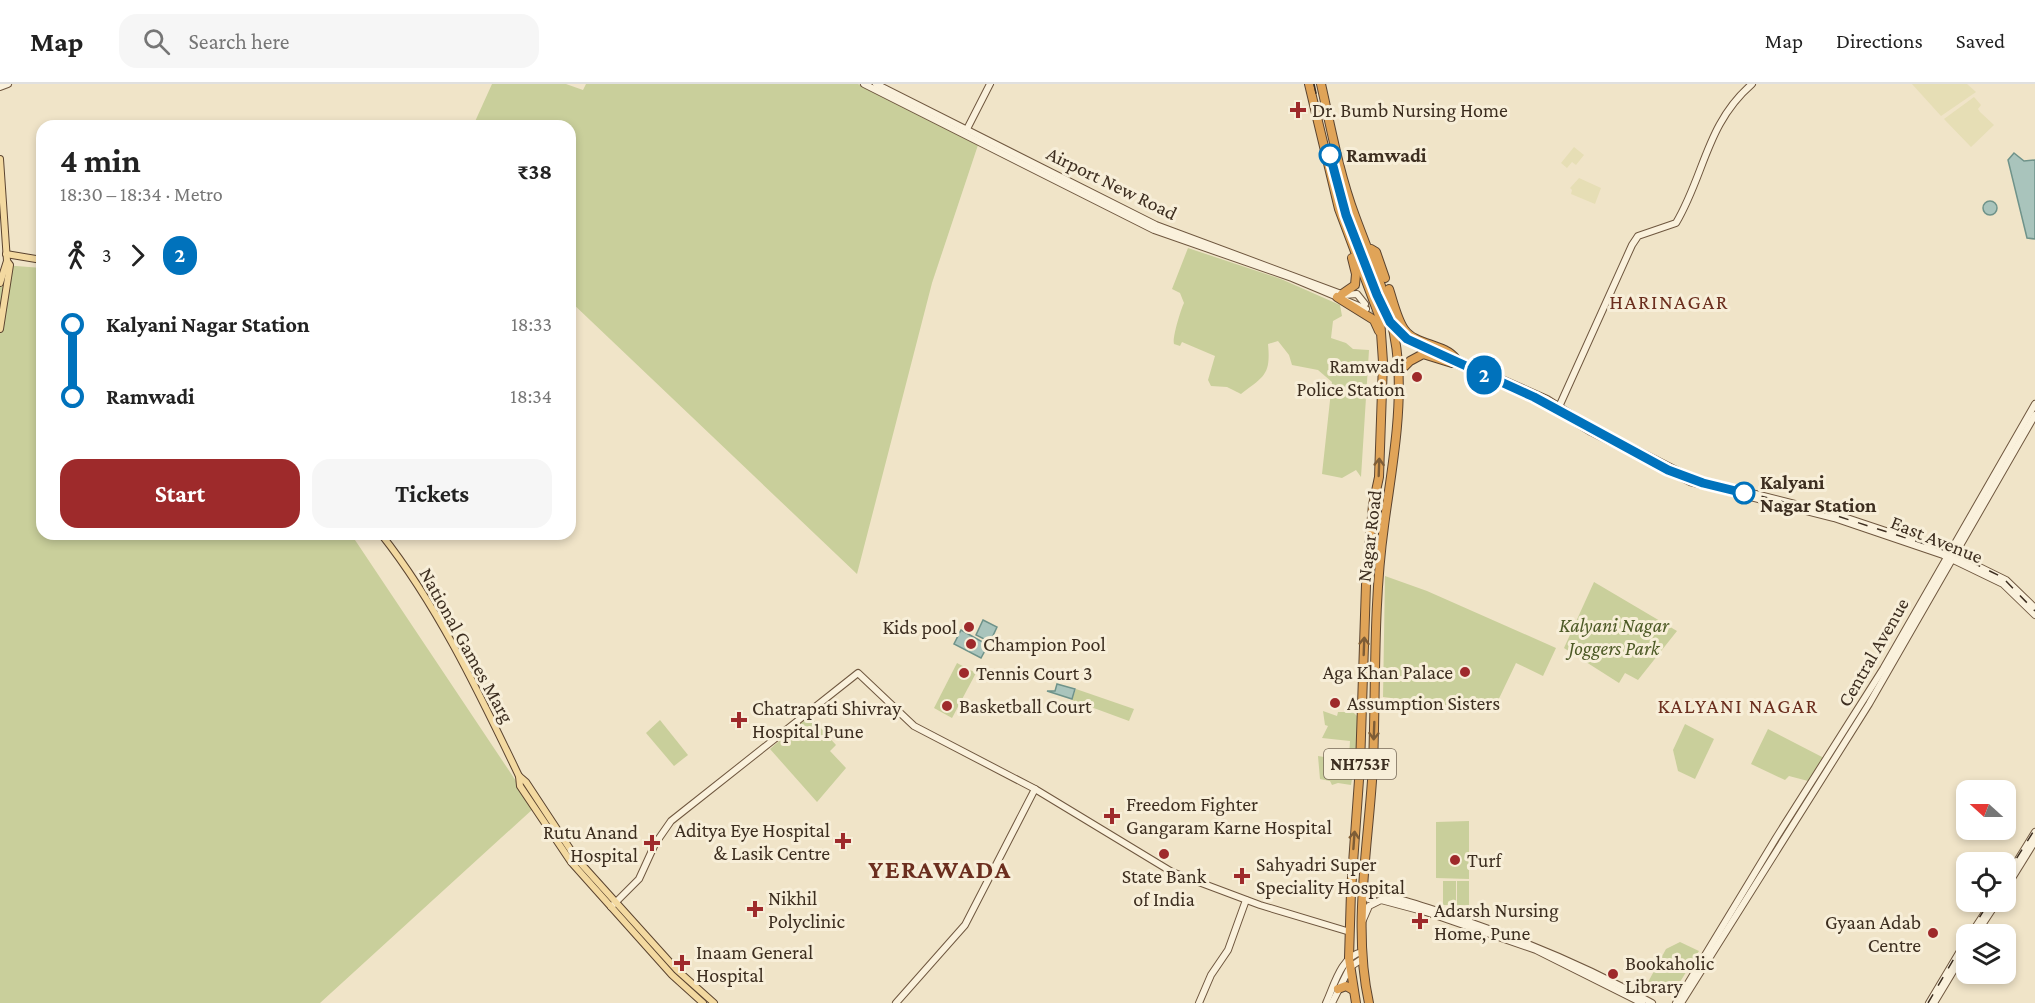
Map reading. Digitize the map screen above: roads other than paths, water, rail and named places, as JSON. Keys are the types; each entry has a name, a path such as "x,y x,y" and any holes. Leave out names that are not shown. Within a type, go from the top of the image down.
{"highway":[{"name":"Nagar Road","path":"1309,84 1338,207 1350,244 1374,299 1382,341 1379,477 1370,539 1351,891 1349,963 1356,1003"},
{"name":"Nagar Road","path":"1321,84 1350,201 1369,249 1392,319 1398,375 1392,478 1383,530 1364,892 1362,955 1369,1003"},
{"path":"1350,244 1357,278 1354,287 1339,295 1374,320 1382,341"},
{"path":"1369,249 1376,252 1403,328 1424,342 1452,353 1454,361 1423,354 1403,366 1398,375"},
{"path":"1371,529 1377,533 1383,530"},
{"path":"1370,539 1376,537 1383,540"},
{"path":"1338,989 1346,986 1353,990"}],"main road":[{"path":"0,159 6,258 9,271 0,329"},
{"path":"6,258 36,260"},
{"path":"0,284 6,258"},
{"name":"National Games Marg","path":"385,540 428,604 466,670 519,776 526,782 569,848 614,905 672,975 703,1003"},
{"name":"National Games Marg","path":"614,905 677,970 714,1003"}],"street":[{"path":"0,87 8,84"},
{"name":"Airport New Road","path":"864,84 1156,225 1339,295"},
{"name":"Airport New Road","path":"876,84 1154,230 1339,295"},
{"path":"966,132 990,84"},
{"path":"1558,409 1598,316 1638,236 1674,225 1678,221 1722,118 1734,100 1752,84"},
{"path":"1339,295 1365,306"},
{"name":"East Avenue","path":"1404,335 1558,409 1683,474 1728,489 1835,514 1951,556 2006,580 2035,608"},
{"name":"Central Avenue","path":"1681,1003 1869,704 2035,404"},
{"name":"Central Avenue","path":"1676,1003 1776,838 1869,693 2035,415"},
{"name":"East Avenue","path":"1951,556 2003,584 2035,615"},
{"path":"614,905 639,879 655,844 670,821 858,673 914,726 1035,789 1172,872 1246,900 1350,932"},
{"path":"896,1003 964,925 1035,789"},
{"path":"2016,863 2035,832"},
{"path":"2016,872 2035,841"},
{"path":"1351,891 1428,907 1537,946 1652,1003"},
{"path":"1199,1003 1211,975 1228,950 1246,900"},
{"path":"1363,921 1369,906 1376,901 1385,900 1418,909 1536,950 1642,1003"},
{"path":"1326,1003 1349,963 1362,955"},
{"path":"1929,1003 1956,958"},
{"path":"1332,1003 1349,963"},
{"path":"1934,1003 1956,967"}],"water":[{"path":"2014,153 2024,161 2035,160 2035,239 2027,238 2008,160"},
{"path":"1987,201 1993,201 1997,208 1993,215 1987,215 1983,211 1983,205"},
{"path":"983,620 997,627 990,642 976,635"},
{"name":"Champion Pool","path":"961,630 988,645 981,658 954,644"},
{"path":"1057,684 1075,689 1072,699 1047,691 1055,691"}],"tunnel":[{"path":"1365,304 1405,333"}],"railway":[{"path":"1314,84 1319,107"},
{"path":"1340,182 1353,228 1384,305 1397,326 1416,342 1544,400 1592,428 1706,482 1834,515 1953,553 2002,577 2035,611"},
{"path":"2016,859 2035,829"},
{"path":"1975,924 1983,912"},
{"path":"1928,1003 1956,955"}],"metro line":[{"name":"2","path":"1330,155 1351,230 1385,314 1401,334 1413,344 1534,397 1668,470 1703,483 1744,493"}],"place":[{"name":"Dr. Bumb Nursing Home","path":"1298,110"},
{"name":"Ramwadi","path":"1330,155"},
{"name":"Ramwadi Police Station","path":"1417,377"},
{"name":"Kalyani Nagar Station","path":"1744,493"},
{"name":"Kids pool","path":"969,627"},
{"name":"Champion Pool","path":"971,644"},
{"name":"Aga Khan Palace","path":"1465,672"},
{"name":"Tennis Court 3","path":"964,673"},
{"name":"Assumption Sisters","path":"1335,703"},
{"name":"Basketball Court","path":"947,706"},
{"name":"Chatrapati Shivray Hospital Pune","path":"739,720"},
{"name":"Freedom Fighter Gangaram Karne Hospital","path":"1112,816"},
{"name":"Aditya Eye Hospital & Lasik Centre","path":"843,841"},
{"name":"Rutu Anand Hospital","path":"652,843"},
{"name":"State Bank of India","path":"1164,854"},
{"name":"Turf","path":"1455,860"},
{"name":"Sahyadri Super Speciality Hospital","path":"1242,876"},
{"name":"Nikhil Polyclinic","path":"755,909"},
{"name":"Adarsh Nursing Home, Pune","path":"1420,921"},
{"name":"Gyaan Adab Centre","path":"1933,933"},
{"name":"Inaam General Hospital","path":"682,963"},
{"name":"Bookaholic Library","path":"1613,974"}],"district":[{"name":"HARINAGAR","path":"1669,302"},
{"name":"KALYANI NAGAR","path":"1738,706"},
{"name":"YERAWADA","path":"940,869"}],"park label":[{"name":"Kalyani Nagar Joggers Park","path":"1614,636"}]}
